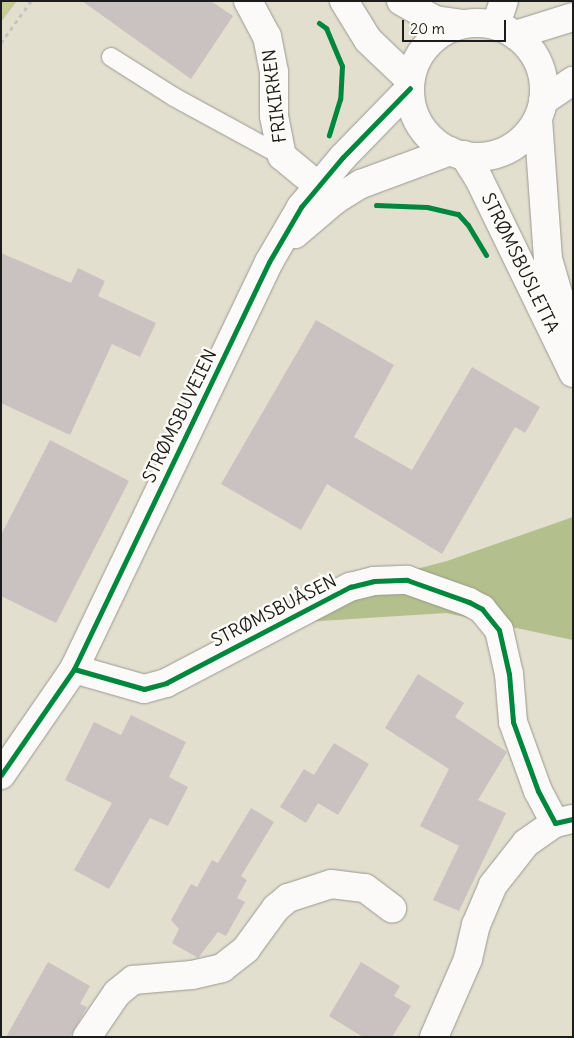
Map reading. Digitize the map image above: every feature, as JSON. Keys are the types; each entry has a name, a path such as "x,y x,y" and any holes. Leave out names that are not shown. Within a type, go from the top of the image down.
{"street":[{"name":"FRIKIRKEN","path":"248,1 267,36 274,72 274,116 282,156 327,193"},
{"path":"401,1 435,20 462,24 573,17"},
{"path":"343,6 368,40 410,84"},
{"path":"505,20 529,47 539,64 544,82 540,110"},
{"path":"462,24 443,32 427,44 416,61 410,84 413,108 421,126 434,141 457,153 486,156 507,150 525,137 540,110 573,82"},
{"name":"STRØMSBUVEIEN","path":"1,775 74,669 274,254 327,193 410,84"},
{"name":"STRØMSBUSLETTA","path":"540,110 548,258 573,345"},
{"name":"STRØMSBUVEIEN","path":"327,193 457,153"},
{"name":"STRØMSBUSLETTA","path":"457,153 478,177 573,373"},
{"name":"STRØMSBUÅSEN","path":"74,669 144,689 166,683 350,587 374,581 407,580 469,602 482,609 499,630 509,674 513,722 538,791 564,821"},
{"path":"434,1037 468,959 476,925 493,885 526,844 564,821"},
{"path":"87,1037 117,993 133,980 192,975 222,968 246,949 276,908 288,898 331,884 365,888 392,908"}],"lane":[{"path":"111,58 174,97 282,156"}],"path":[{"path":"1,43 31,1"}],"green space":[{"path":"1,1 17,1 1,22"},
{"path":"573,517 573,640 446,613 288,623 382,578 447,561"}],"building":[{"path":"82,1 211,1 233,16 191,79"},
{"path":"1,253 71,283 78,268 105,281 98,296 156,323 140,357 112,344 70,435 1,403"},
{"path":"316,320 394,365 354,437 412,470 472,367 540,407 525,433 515,427 442,554 327,484 301,530 221,484"},
{"path":"50,440 129,481 56,623 1,596 1,535"},
{"path":"418,674 464,703 455,717 507,752 478,800 506,813 459,911 433,900 459,846 420,826 449,769 385,728"},
{"path":"131,715 186,742 169,777 188,787 168,826 150,818 109,889 74,870 112,803 65,780 94,722 121,735"},
{"path":"334,743 369,764 338,815 318,803 306,823 280,807 304,769 314,775"},
{"path":"251,808 274,822 241,876 247,880 237,898 245,902 226,936 218,932 198,958 172,943 179,929 171,920 191,884 197,887 212,860 218,863"},
{"path":"48,962 90,986 80,1004 87,1007 70,1037 6,1037"},
{"path":"361,962 400,986 394,996 411,1006 392,1037 363,1037 329,1016"}],"cycle path":[{"path":"319,23 326,28 342,66 340,99 329,135"},
{"path":"1,775 74,669 269,262 301,207 343,157 410,88"},
{"path":"376,205 427,207 458,214 468,225 486,255"},
{"path":"74,669 144,689 166,683 350,587 374,581 407,580 469,602 482,609 499,630 509,674 513,722 538,791 555,823 573,819"}]}
